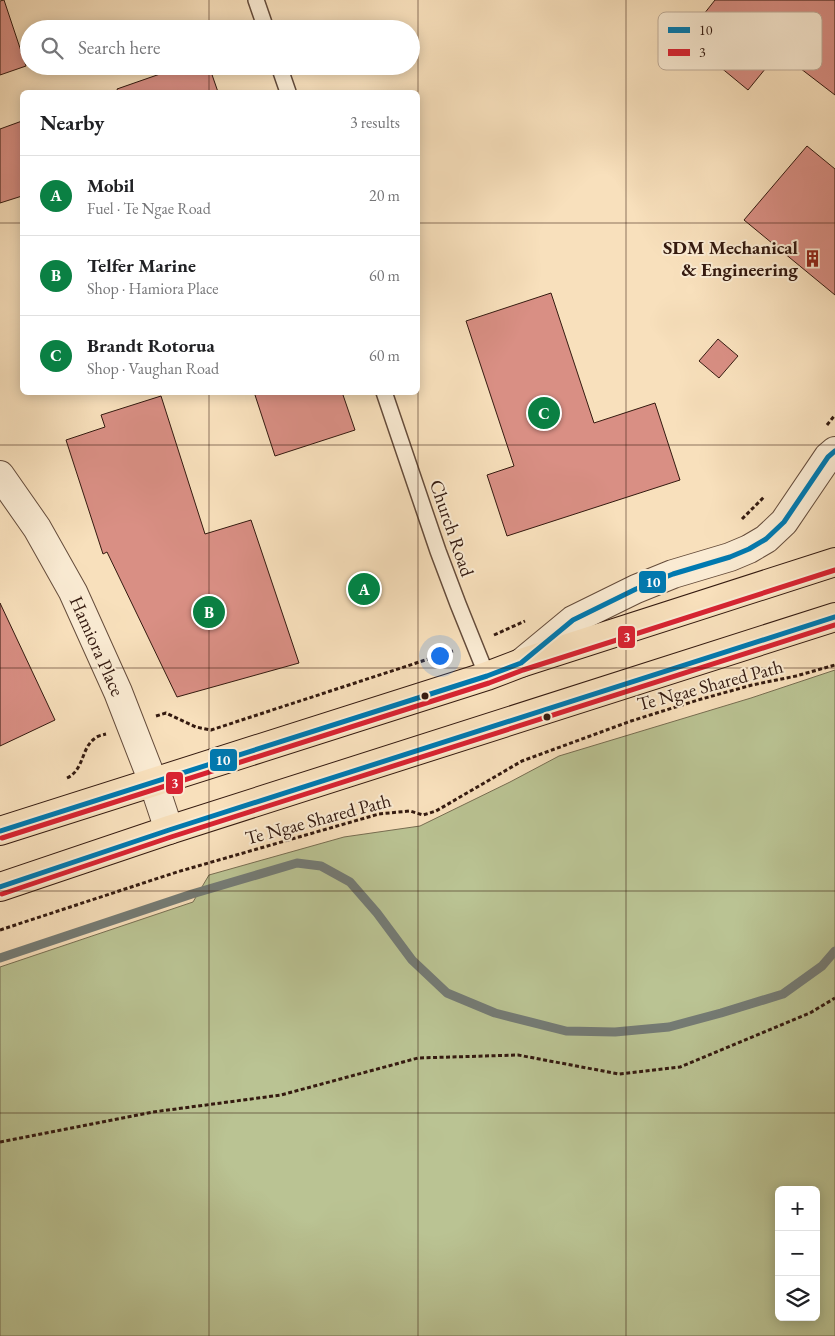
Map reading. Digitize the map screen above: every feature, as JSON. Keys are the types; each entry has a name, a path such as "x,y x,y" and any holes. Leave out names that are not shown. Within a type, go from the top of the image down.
{"highway":[{"path":"0,831 487,676 521,663 835,562"},
{"path":"0,887 169,830 835,617"}],"street":[{"path":"521,663 582,615 636,589 673,574 749,550 766,539 784,522 828,457 835,451"},
{"name":"Hamiora Place","path":"0,474 37,528 73,592 118,692 153,782 169,830"}],"lane":[{"path":"256,0 263,20"},
{"path":"282,75 287,90"},
{"name":"Church Road","path":"385,395 438,551 487,676"}],"path":[{"name":"Te Ngae Shared Path","path":"0,930 177,872 379,814 410,811 423,814 436,810 522,761 631,721 752,685 796,676 835,665"},
{"path":"63,780 76,772 90,744 95,738 104,734"},
{"path":"0,1142 153,1112 281,1095 418,1058 518,1055 620,1074 680,1067 810,1012 835,998"}],"green space":[{"path":"835,670 835,1336 0,1336 0,967 193,902 209,875 344,837 420,826 559,756 751,698"}],"building":[{"path":"4,0 20,48 20,68 0,75 0,1"},
{"path":"715,0 835,0 835,95 802,70 822,70 822,12 706,12"},
{"path":"724,70 764,70 748,90"},
{"path":"157,75 212,75 217,90 117,90"},
{"path":"20,122 20,197 0,203 0,129"},
{"name":"SDM Mechanical & Engineering","path":"807,146 835,169 835,295 744,220"},
{"path":"551,293 594,423 655,403 680,480 507,536 487,475 514,466 466,321"},
{"path":"718,339 738,356 719,378 699,361"},
{"path":"255,395 343,395 355,430 275,456"},
{"path":"161,396 205,534 251,520 299,663 177,697 107,552 103,554 66,440 105,427 101,415"},
{"path":"0,603 55,720 0,746"}],"waterway":[{"path":"0,958 192,894 297,863 321,866 350,882 377,913 412,960 447,993 495,1013 566,1031 615,1032 669,1027 721,1013 783,994 822,966 835,951"}],"transit line":[{"name":"10","path":"0,831 487,676 521,663 573,620 636,589 673,574 730,557 766,539 784,522 828,457 835,451"},
{"name":"3","path":"2,838 489,683 523,670 835,570"},
{"name":"10","path":"0,887 169,830 835,617"},
{"name":"3","path":"2,894 171,837 835,625"}],"place":[{"name":"SDM Mechanical & Engineering","path":"812,258"},
{"name":"Brandt Rotorua","path":"544,413"},
{"name":"Mobil","path":"364,589"},
{"name":"Telfer Marine","path":"209,612"}]}
